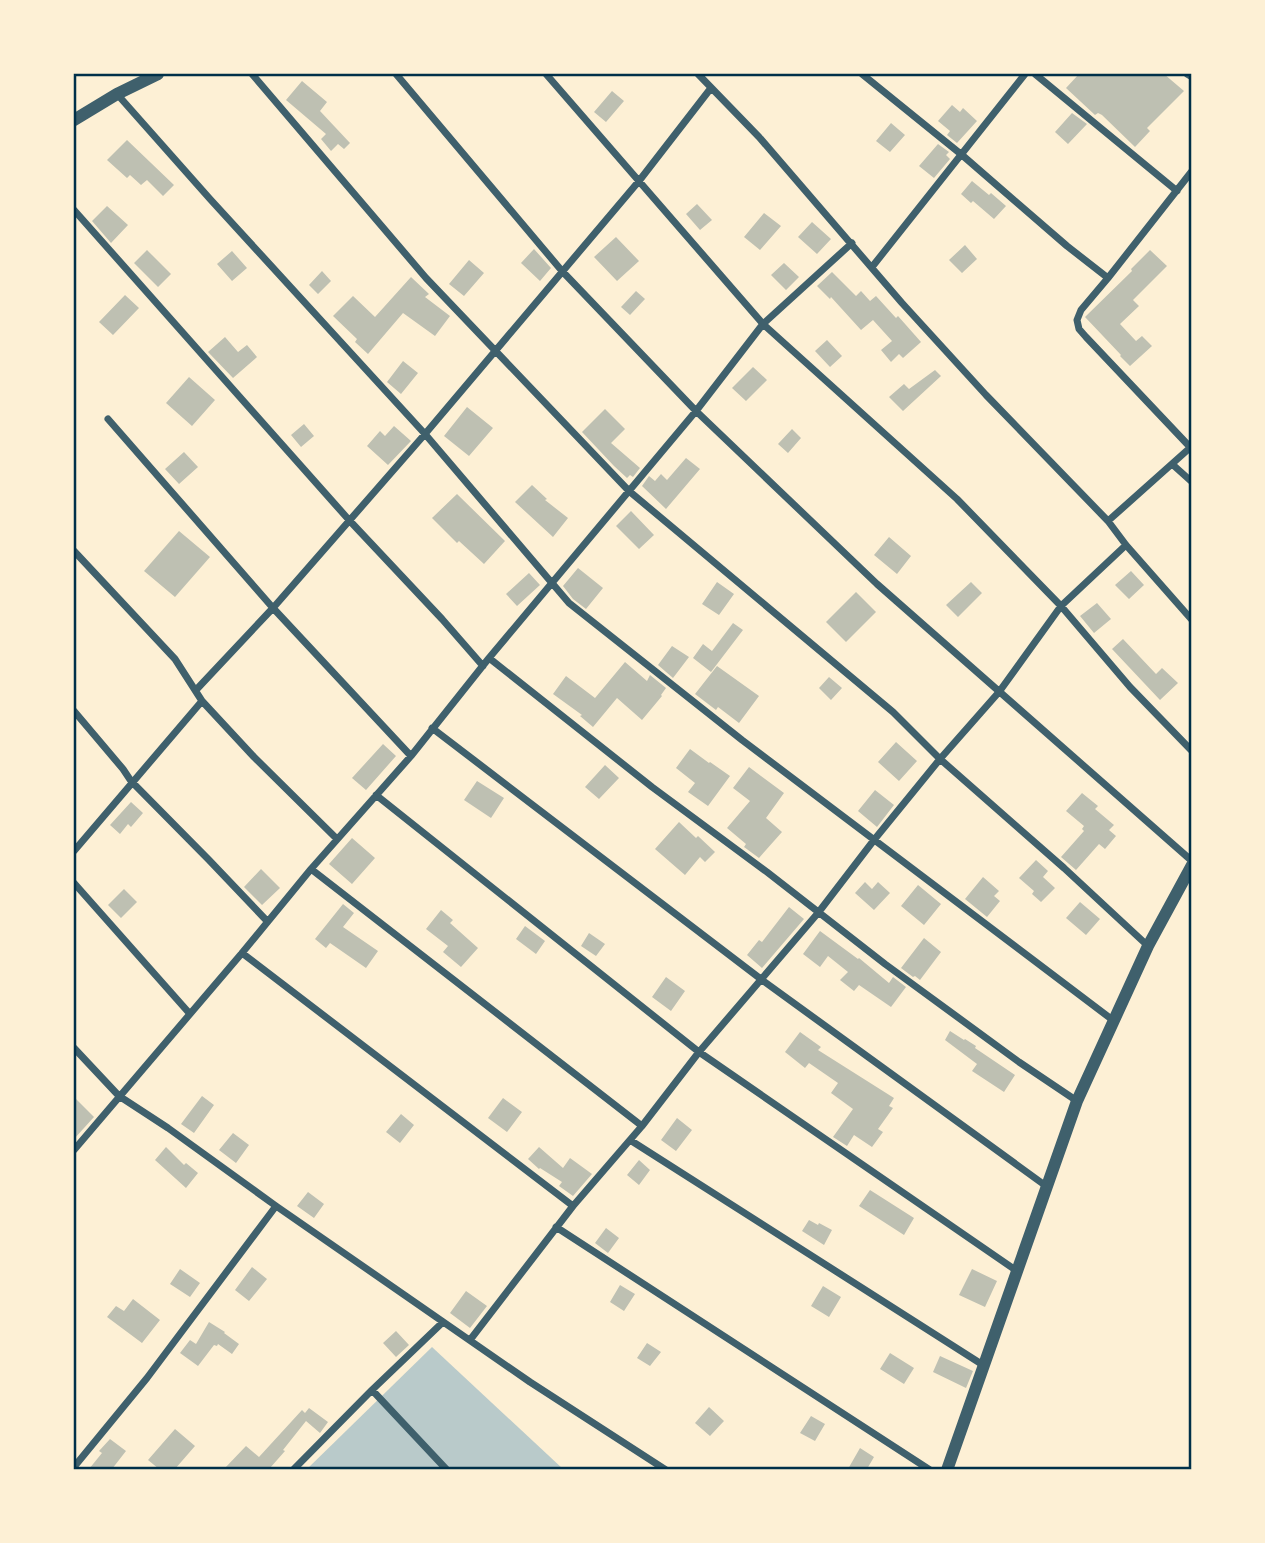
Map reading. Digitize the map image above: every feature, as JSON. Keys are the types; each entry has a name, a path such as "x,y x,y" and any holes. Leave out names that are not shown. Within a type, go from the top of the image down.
{"street":[{"path":"74,120 117,94 158,74"},
{"path":"252,74 426,278 629,491 892,712 940,759 1148,946"},
{"path":"396,74 562,271 696,411 877,584 1192,863 1148,946 1077,1101 947,1469"},
{"path":"546,74 763,324 957,499 1061,607 1130,687 1192,751"},
{"path":"698,74 759,136 902,303 986,395 1108,521 1192,620"},
{"path":"862,74 1108,278"},
{"path":"872,267 1025,74"},
{"path":"1035,74 1177,191"},
{"path":"196,690 273,608 425,434 639,181 711,88"},
{"path":"117,94 425,434 569,603 677,690 1114,1021"},
{"path":"1108,521 1191,447 1086,337 1079,329 1077,320 1081,310 1192,171"},
{"path":"74,210 349,520 483,666"},
{"path":"74,1150 311,869 411,756 489,658 696,411 763,324 852,243"},
{"path":"108,419 273,608 411,756"},
{"path":"1172,464 1192,482"},
{"path":"470,1340 573,1206 642,1126 699,1052 818,913 940,759 999,692 1061,607 1126,545"},
{"path":"74,551 175,659 202,701 337,839"},
{"path":"489,658 652,787 885,964 1077,1101"},
{"path":"74,851 202,701"},
{"path":"74,711 131,781 267,922"},
{"path":"432,727 762,979 1046,1186"},
{"path":"376,795 699,1052 1017,1271"},
{"path":"311,869 642,1126"},
{"path":"74,883 190,1014"},
{"path":"242,953 573,1206"},
{"path":"74,1048 119,1096 530,1382 666,1469"},
{"path":"629,1140 983,1365"},
{"path":"74,1467 147,1378 276,1206"},
{"path":"556,1227 930,1469"},
{"path":"293,1469 443,1322"},
{"path":"372,1390 447,1469"}],"shaded area":[{"path":"432,1347 563,1469 306,1470"}],"building":[{"path":"1079,74 1164,74 1184,91 1147,128 1150,131 1135,147 1102,115 1095,115 1066,88"},
{"path":"302,81 327,102 320,111 350,143 344,149 338,144 331,151 321,139 326,134 286,100"},
{"path":"612,91 624,101 606,122 594,112"},
{"path":"952,105 960,112 963,108 977,121 957,143 947,135 950,131 938,121"},
{"path":"1072,113 1087,124 1068,144 1055,132"},
{"path":"891,123 905,135 890,152 876,141"},
{"path":"127,140 174,185 163,196 147,180 141,185 130,175 127,178 107,160"},
{"path":"938,144 949,152 946,155 950,159 934,178 919,166"},
{"path":"972,181 1006,206 994,219 961,194"},
{"path":"697,204 712,220 700,230 686,214"},
{"path":"107,206 128,225 111,243 92,221"},
{"path":"764,213 781,226 760,250 744,237"},
{"path":"812,222 831,239 817,254 798,237"},
{"path":"616,237 639,261 617,281 594,257"},
{"path":"965,245 977,259 962,273 949,260"},
{"path":"534,249 551,268 540,281 521,263"},
{"path":"147,250 171,274 158,287 134,263"},
{"path":"1150,250 1167,266 1133,300 1139,306 1120,324 1136,341 1142,336 1152,346 1130,366 1085,317"},
{"path":"232,251 247,268 232,281 217,264"},
{"path":"469,260 484,273 464,296 449,284"},
{"path":"784,263 799,277 786,290 771,275"},
{"path":"322,271 331,281 318,294 309,285"},
{"path":"832,272 856,296 861,291 870,301 876,296 921,342 903,358 899,354 891,362 881,350 892,341 873,320 861,330 831,297 830,299 817,286"},
{"path":"411,277 429,294 425,297 450,316 435,336 403,313 368,354 333,316 353,296 375,317"},
{"path":"636,291 645,299 630,315 621,307"},
{"path":"125,295 139,308 113,335 99,322"},
{"path":"225,337 238,352 247,345 257,357 233,378 208,352"},
{"path":"827,340 842,356 830,367 815,351"},
{"path":"403,361 418,373 401,394 387,382"},
{"path":"753,367 767,380 746,401 732,388"},
{"path":"935,370 941,376 903,411 889,397 904,384 909,389"},
{"path":"189,377 215,400 192,426 166,403"},
{"path":"467,407 493,428 469,456 444,436"},
{"path":"605,409 625,429 611,443 640,468 633,477 630,475 627,478 582,432"},
{"path":"304,424 314,436 301,447 291,435"},
{"path":"394,426 411,441 388,465 367,446 380,431 385,436"},
{"path":"792,429 801,438 788,453 778,444"},
{"path":"184,452 198,467 179,484 165,469"},
{"path":"686,458 700,469 666,509 642,486 649,476 655,481 661,474 667,480"},
{"path":"532,485 547,499 545,500 568,518 553,537 515,502"},
{"path":"457,494 505,541 484,564 459,541 457,543 432,518"},
{"path":"631,511 654,535 639,549 616,526"},
{"path":"179,531 210,557 175,597 144,571"},
{"path":"889,537 911,556 897,574 874,555"},
{"path":"578,568 603,588 586,609 573,599 563,586"},
{"path":"1131,571 1144,585 1129,599 1115,585"},
{"path":"529,573 540,585 517,606 506,594"},
{"path":"717,582 734,594 719,615 702,604"},
{"path":"971,582 982,593 958,617 946,605"},
{"path":"856,592 876,612 846,642 826,622"},
{"path":"1097,603 1111,619 1094,633 1080,616"},
{"path":"733,623 743,630 711,672 693,658 703,644 712,651"},
{"path":"1123,639 1156,674 1162,668 1178,683 1160,700 1112,649"},
{"path":"672,646 689,657 673,678 658,665"},
{"path":"625,662 647,681 650,675 666,688 642,720 617,698 593,727 580,716 582,715 553,694 566,676 595,698"},
{"path":"717,666 759,696 739,723 695,694"},
{"path":"829,677 842,688 831,700 819,688"},
{"path":"896,742 917,761 899,781 878,762"},
{"path":"383,744 396,756 366,790 352,778"},
{"path":"690,749 730,776 708,806 688,792 695,783 676,768"},
{"path":"605,765 619,778 599,799 585,787"},
{"path":"749,767 784,793 766,818 782,832 759,858 744,847 746,844 727,828 750,801 733,788"},
{"path":"477,781 504,798 491,818 464,800"},
{"path":"875,790 894,805 877,827 858,811"},
{"path":"1082,793 1098,806 1095,809 1114,825 1109,830 1116,836 1105,849 1099,844 1076,870 1061,857 1084,831 1084,826 1066,811"},
{"path":"131,802 143,813 131,827 128,824 120,834 110,825"},
{"path":"679,822 715,852 705,862 700,857 685,875 655,849"},
{"path":"352,838 375,858 352,884 329,864"},
{"path":"1036,860 1048,871 1043,877 1055,888 1041,902 1032,894 1034,891 1019,878"},
{"path":"261,869 280,888 262,905 244,887"},
{"path":"983,877 999,891 994,896 1000,901 987,917 965,899"},
{"path":"865,882 872,889 878,882 890,893 874,910 855,893"},
{"path":"918,885 941,904 924,925 901,906"},
{"path":"124,889 137,902 121,918 108,905"},
{"path":"1080,902 1100,919 1086,935 1066,918"},
{"path":"343,904 354,913 343,927 378,951 366,968 330,943 326,948 315,939"},
{"path":"789,907 804,919 762,968 747,955 759,940 762,942"},
{"path":"441,910 453,920 450,923 478,948 461,967 443,952 448,946 426,929"},
{"path":"525,926 545,941 536,954 516,939"},
{"path":"820,931 889,983 893,977 906,987 891,1007 859,985 854,991 840,980 848,972 828,956 820,967 803,954"},
{"path":"589,933 605,944 596,956 581,946"},
{"path":"924,938 941,952 920,980 901,968"},
{"path":"666,977 685,991 671,1011 652,997"},
{"path":"950,1031 976,1046 975,1048 1015,1075 1004,1092 972,1071 977,1064 945,1040"},
{"path":"800,1032 821,1047 818,1050 894,1098 889,1106 893,1108 878,1129 883,1132 872,1147 854,1135 847,1146 833,1137 853,1109 831,1093 838,1083 809,1063 805,1068 785,1052"},
{"path":"202,1096 214,1105 194,1133 181,1124"},
{"path":"74,1097 94,1117 74,1139"},
{"path":"503,1098 522,1112 507,1132 488,1118"},
{"path":"401,1114 414,1125 400,1143 386,1132"},
{"path":"677,1118 692,1130 676,1151 661,1140"},
{"path":"233,1133 249,1145 236,1163 219,1150"},
{"path":"166,1147 184,1165 186,1163 198,1173 186,1188 155,1160"},
{"path":"539,1147 563,1168 570,1158 592,1174 573,1196 559,1186 562,1182 539,1169 528,1159"},
{"path":"639,1160 650,1170 639,1185 627,1175"},
{"path":"870,1190 914,1218 904,1235 859,1206"},
{"path":"308,1192 324,1204 314,1218 297,1206"},
{"path":"809,1220 832,1230 824,1245 802,1231"},
{"path":"606,1228 619,1238 608,1253 595,1243"},
{"path":"252,1267 267,1279 249,1301 235,1290"},
{"path":"180,1269 200,1283 190,1297 170,1284"},
{"path":"972,1269 997,1281 985,1307 959,1295"},
{"path":"620,1285 635,1294 624,1311 610,1302"},
{"path":"823,1286 841,1297 829,1317 811,1306"},
{"path":"466,1291 487,1306 470,1328 450,1313"},
{"path":"133,1299 160,1320 142,1343 107,1317 116,1306 124,1311"},
{"path":"209,1322 239,1344 232,1354 218,1344 214,1345 198,1366 180,1353 190,1340 196,1344"},
{"path":"396,1331 409,1345 396,1357 383,1343"},
{"path":"647,1343 661,1352 650,1366 637,1358"},
{"path":"890,1353 914,1368 904,1384 880,1369"},
{"path":"940,1356 973,1371 966,1388 933,1372"},
{"path":"709,1407 724,1421 710,1436 695,1423"},
{"path":"309,1408 328,1422 320,1433 306,1421 270,1468 272,1469 224,1469 246,1446 259,1457 302,1410 305,1413"},
{"path":"811,1416 825,1424 815,1441 800,1433"},
{"path":"175,1429 195,1446 175,1469 159,1469 148,1460"},
{"path":"110,1439 126,1451 112,1469 89,1469 102,1453 99,1451"},
{"path":"860,1448 874,1457 867,1469 848,1469"}]}
